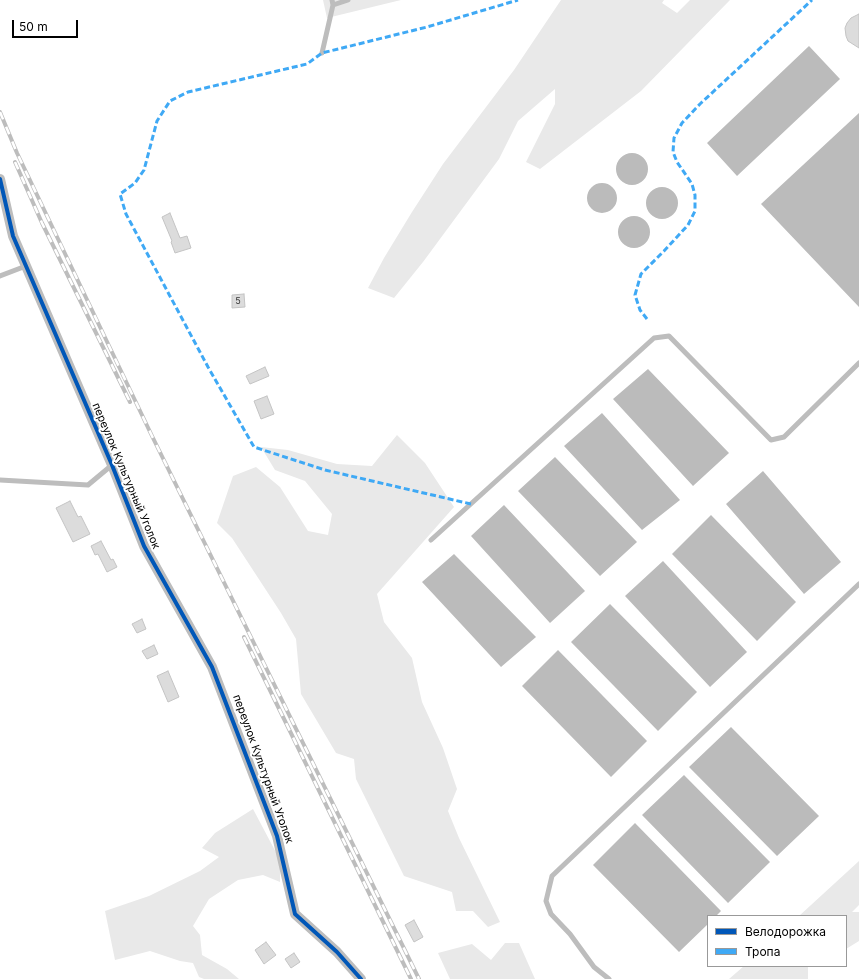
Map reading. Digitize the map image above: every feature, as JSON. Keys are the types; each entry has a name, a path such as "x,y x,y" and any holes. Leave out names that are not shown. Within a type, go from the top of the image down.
{"street":[{"name":"переулок Культурный Уголок","path":"0,179 13,236 112,465 144,546 212,667 277,836 295,914 336,952 361,979"}],"lane":[{"path":"322,53 332,3 348,0"},
{"path":"0,276 26,266"},
{"path":"432,540 654,338 668,336 771,440 784,437 859,363"},
{"path":"0,480 88,485 112,465"},
{"path":"609,979 594,966 570,934 551,914 546,901 552,876 859,584"}],"shaded area":[{"path":"323,0 401,0 327,18"},
{"path":"561,0 664,0 662,3 677,13 690,0 730,0 641,91 540,169 526,162 555,104 555,89 518,121 499,159 423,262 394,298 368,288 384,258 443,164 514,70"},
{"path":"809,46 840,79 737,176 707,143"},
{"path":"859,113 859,307 761,204"},
{"path":"632,153 643,158 648,169 643,180 632,185 621,180 616,169 621,158"},
{"path":"602,183 613,187 617,198 613,209 602,213 591,209 587,198 591,187"},
{"path":"662,187 673,192 678,203 673,214 662,219 651,214 646,203 651,192"},
{"path":"634,216 645,221 650,232 645,243 634,248 623,243 618,232 623,221"},
{"path":"648,369 729,453 693,486 613,399"},
{"path":"602,413 680,500 642,530 564,446"},
{"path":"397,435 425,463 454,507 377,594 384,622 412,658 422,702 443,748 457,789 448,811 459,838 500,922 488,927 473,911 456,911 452,892 404,876 356,779 354,759 336,753 301,694 296,639 281,613 232,538 217,523 233,476 256,467 280,487 308,531 328,535 332,514 305,481 275,470 261,447 288,450 337,464 372,466"},
{"path":"555,457 637,542 600,576 518,491"},
{"path":"763,471 841,562 804,594 726,504"},
{"path":"504,505 585,591 550,623 471,536"},
{"path":"711,515 796,602 757,641 672,554"},
{"path":"454,554 536,637 501,667 422,582"},
{"path":"663,561 747,652 710,687 625,596"},
{"path":"610,604 697,692 658,731 571,642"},
{"path":"558,650 647,741 611,777 522,686"},
{"path":"731,727 819,816 777,856 689,767"},
{"path":"684,775 770,862 728,903 642,815"},
{"path":"253,809 280,860 280,882 263,875 238,880 209,899 193,926 200,935 202,955 227,969 239,979 204,979 199,977 193,963 180,961 150,951 115,960 105,911 149,896 200,871 219,857 202,848 215,833"},
{"path":"635,823 721,911 717,915 707,915 707,925 679,952 593,865"},
{"path":"859,861 859,905 852,912 859,912 859,941 847,948 847,915 800,915"},
{"path":"505,943 519,943 535,979 450,979 438,953 472,944 491,960"},
{"path":"743,967 808,967 808,979 729,979"}],"building":[{"path":"859,14 859,48 848,41 845,28 851,18"},
{"path":"170,213 180,238 187,236 191,248 175,253 171,242 172,241 162,217"},
{"path":"244,294 245,307 232,308 232,295"},
{"path":"265,367 269,376 250,384 246,376"},
{"path":"267,396 274,414 261,419 254,401"},
{"path":"70,501 78,517 81,516 90,534 73,542 56,508"},
{"path":"101,541 111,560 113,559 117,567 107,572 98,554 95,555 91,546"},
{"path":"142,619 146,629 137,633 132,624"},
{"path":"154,645 158,654 147,659 142,651"},
{"path":"168,671 179,697 168,702 157,676"},
{"path":"414,920 423,937 414,942 405,925"},
{"path":"266,942 276,955 264,964 255,950"},
{"path":"294,953 300,962 291,968 285,959"}],"railway":[{"path":"0,112 17,153 152,436 419,979"},
{"path":"15,162 42,223 130,402"},
{"path":"244,637 411,979"}],"marked path":[{"path":"471,504 325,470 254,447 208,367 126,214 120,194 135,183 144,170 157,121 170,101 188,92 307,64 322,53 427,27 518,0"},
{"path":"647,319 640,310 635,295 641,274 688,225 695,211 695,195 692,184 677,162 673,152 674,138 682,123 700,104 812,0"}],"cycle path":[{"path":"0,179 13,236 112,465 144,546 212,667 277,836 295,914 337,952 361,979"}]}
